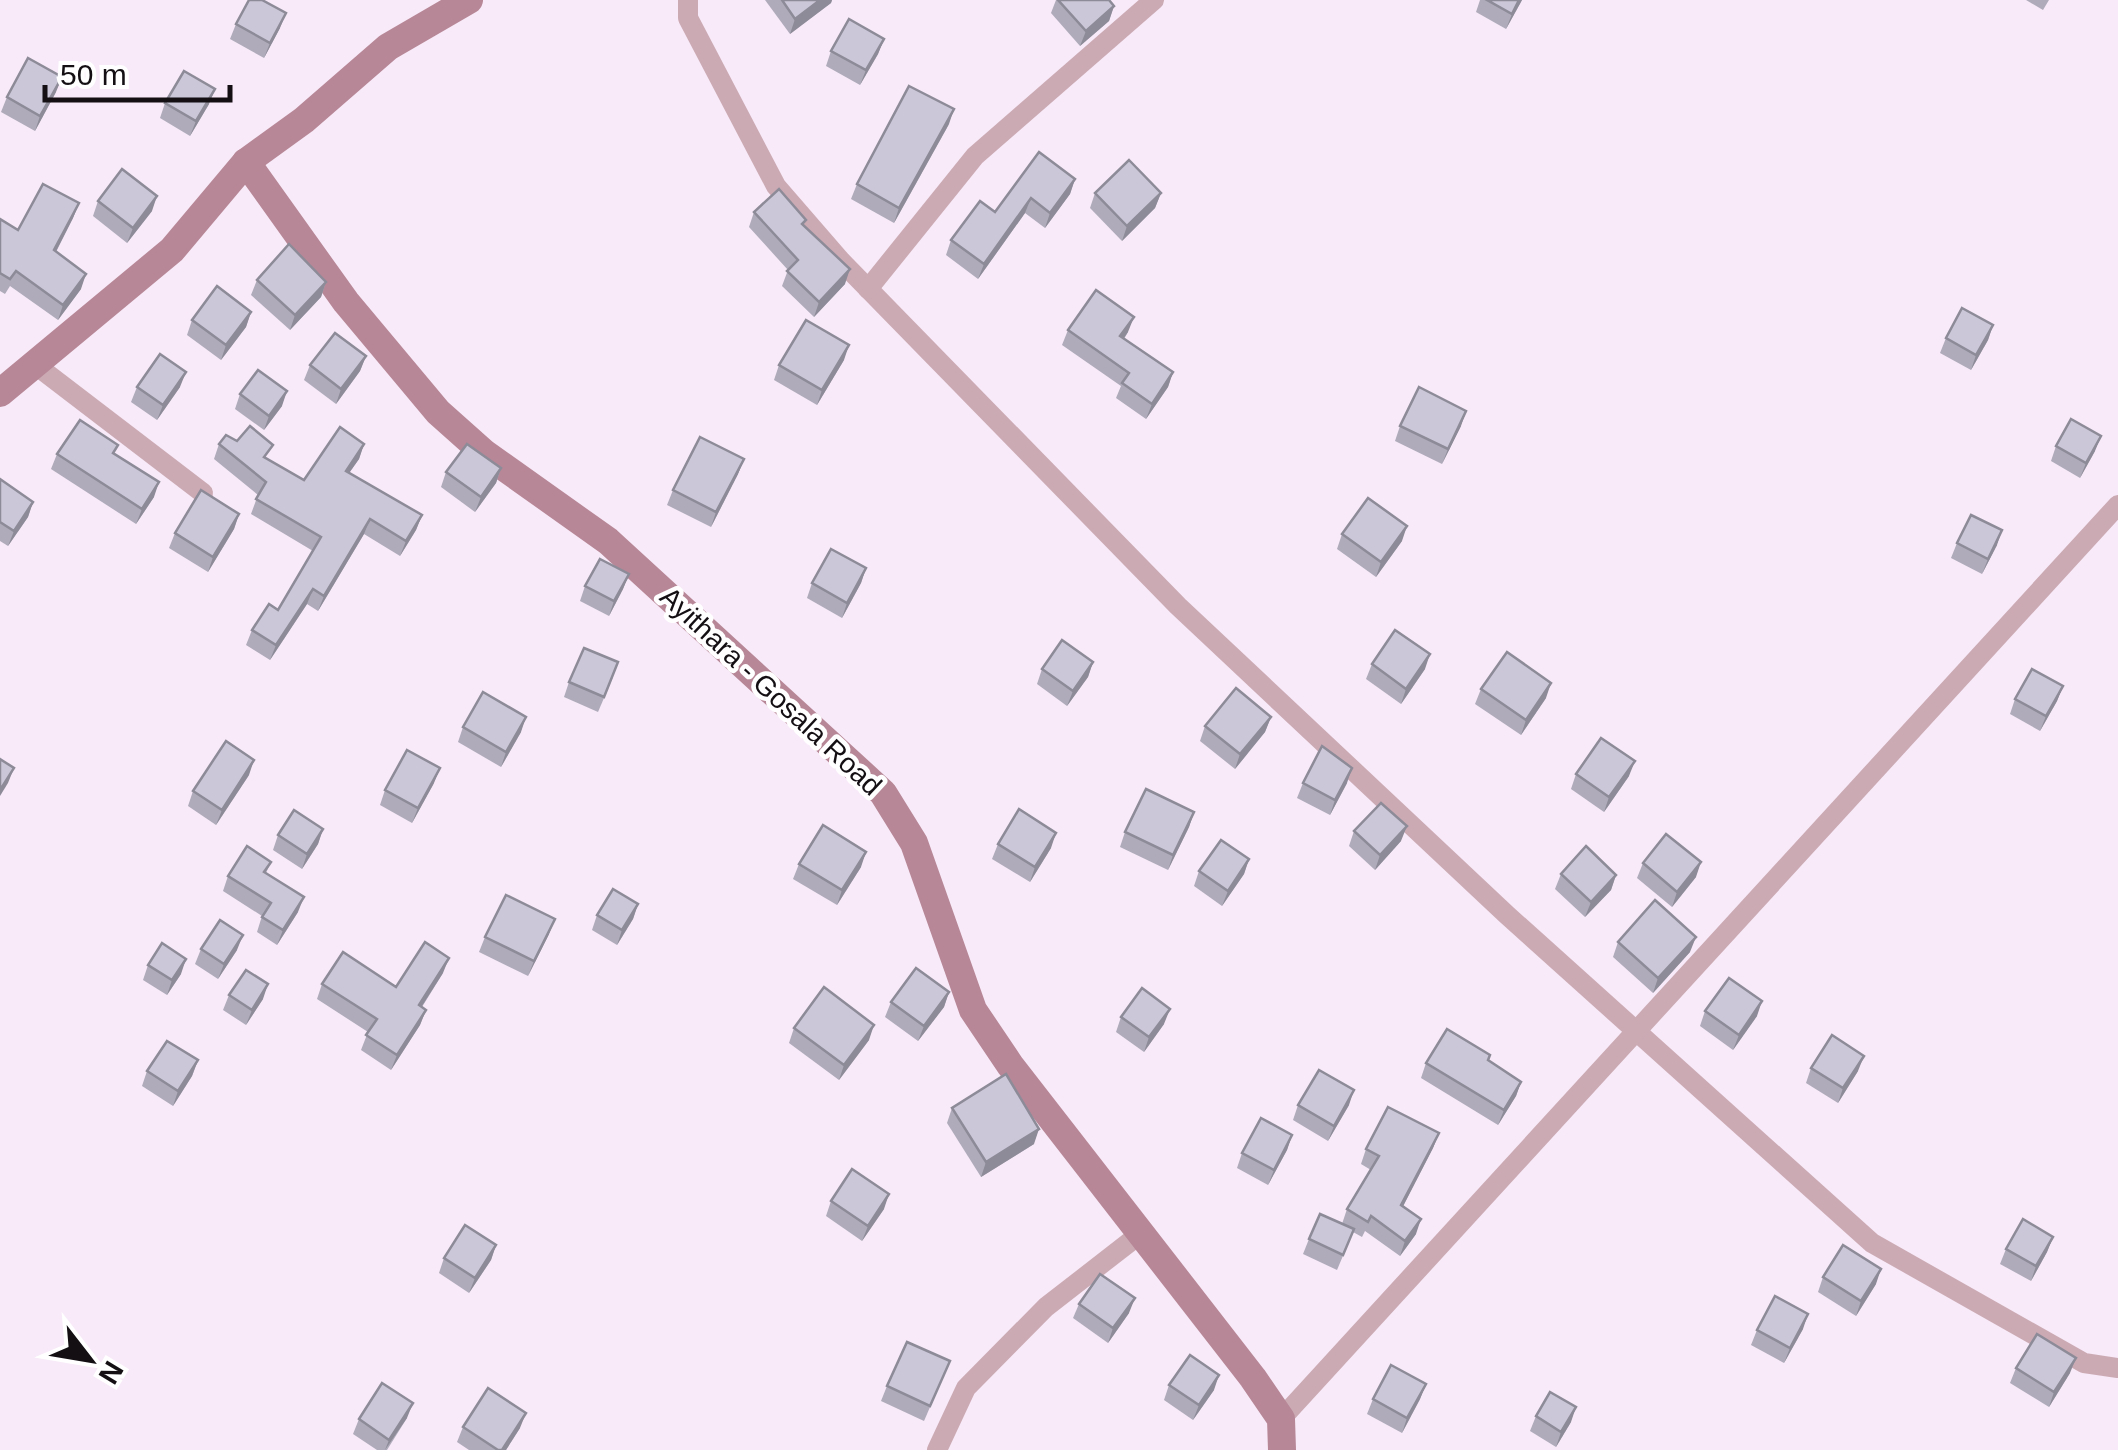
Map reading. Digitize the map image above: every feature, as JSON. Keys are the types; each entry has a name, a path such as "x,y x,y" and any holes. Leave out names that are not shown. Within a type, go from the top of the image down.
{"main road":[{"path":"0,393 172,250 246,162 304,120 388,47 468,0"},
{"name":"Ayithara - Gosala Road","path":"246,162 346,302 438,412 484,452 608,541 883,792 914,843 973,1010 1281,1419"},
{"path":"1281,1419 1282,1450"}],"street":[{"path":"688,0 688,18 776,186 868,288 1178,606 1507,914 1638,1028 1872,1243 2084,1363 2118,1368"},
{"path":"868,288 975,156 1154,0"},
{"path":"37,366 203,494"},
{"path":"1281,1419 2118,504"},
{"path":"937,1450 966,1388 1046,1306 1140,1234"}],"building":[{"path":"249,0 262,0 286,13 270,43 236,24"},
{"path":"782,0 820,0 795,19"},
{"path":"1058,0 1109,0 1114,6 1086,31"},
{"path":"1487,0 1519,0 1512,14"},
{"path":"849,19 884,39 866,70 831,51"},
{"path":"28,58 62,77 40,116 7,97"},
{"path":"184,71 215,89 196,121 165,103"},
{"path":"909,86 954,109 899,208 857,184"},
{"path":"1039,152 1075,179 1050,213 1031,198 984,264 951,240 980,201 995,212"},
{"path":"1129,160 1161,193 1127,226 1095,193"},
{"path":"122,169 157,196 133,228 98,201"},
{"path":"43,184 79,203 54,250 86,274 63,305 16,271 10,279 0,273 0,219 18,230"},
{"path":"779,189 806,220 802,224 850,269 819,302 787,271 798,260 754,212"},
{"path":"289,244 326,282 295,315 257,280"},
{"path":"217,286 251,312 226,345 192,320"},
{"path":"1096,290 1134,317 1120,336 1173,372 1152,404 1122,383 1129,373 1068,330"},
{"path":"1962,308 1993,325 1976,355 1946,338"},
{"path":"806,320 849,345 822,390 779,365"},
{"path":"335,333 366,356 341,389 310,365"},
{"path":"160,354 186,372 163,405 137,387"},
{"path":"258,370 287,391 269,416 240,394"},
{"path":"1419,387 1466,411 1448,449 1400,426"},
{"path":"2071,419 2101,436 2086,463 2056,446"},
{"path":"80,420 118,445 113,453 159,482 142,509 57,454"},
{"path":"250,426 273,445 264,457 304,480 340,427 364,444 346,471 422,515 406,541 370,519 324,596 313,589 276,645 252,630 269,604 278,610 321,537 256,499 266,482 219,444 226,435 237,441"},
{"path":"700,437 744,459 716,512 673,490"},
{"path":"467,444 501,468 481,497 446,472"},
{"path":"0,479 33,502 14,531 0,522"},
{"path":"201,490 239,514 213,557 175,533"},
{"path":"1368,498 1407,526 1381,562 1342,534"},
{"path":"1971,515 2002,530 1988,559 1957,543"},
{"path":"831,549 866,568 847,603 812,583"},
{"path":"600,559 629,574 614,601 585,586"},
{"path":"1395,630 1430,654 1406,689 1372,664"},
{"path":"1062,640 1093,662 1073,691 1042,669"},
{"path":"584,648 618,662 604,697 569,682"},
{"path":"1507,652 1551,683 1526,720 1481,689"},
{"path":"2032,669 2063,686 2046,716 2015,699"},
{"path":"1236,688 1271,717 1240,754 1205,726"},
{"path":"483,692 526,717 506,752 463,727"},
{"path":"1601,738 1635,761 1609,797 1576,774"},
{"path":"226,741 254,760 222,810 193,791"},
{"path":"1322,746 1352,768 1335,800 1303,783"},
{"path":"407,750 440,768 418,808 385,790"},
{"path":"0,759 14,768 0,790"},
{"path":"1146,789 1194,812 1173,855 1125,832"},
{"path":"1381,803 1407,826 1380,855 1354,831"},
{"path":"1019,809 1056,833 1035,867 998,844"},
{"path":"294,810 323,829 307,854 278,835"},
{"path":"823,825 866,852 842,890 799,864"},
{"path":"1666,834 1701,862 1677,892 1643,863"},
{"path":"1221,840 1249,859 1228,891 1199,871"},
{"path":"247,846 271,862 264,872 304,897 283,930 262,917 271,903 228,876"},
{"path":"1586,846 1616,875 1591,902 1561,874"},
{"path":"613,889 638,904 622,930 597,915"},
{"path":"506,895 555,919 534,961 485,937"},
{"path":"1655,900 1696,937 1658,978 1618,942"},
{"path":"220,920 243,935 224,964 201,949"},
{"path":"425,942 449,958 419,1005 426,1010 397,1055 366,1035 377,1019 322,984 343,952 396,987"},
{"path":"162,943 186,959 172,980 148,965"},
{"path":"916,968 949,992 924,1026 891,1002"},
{"path":"246,970 268,984 252,1010 229,995"},
{"path":"1729,978 1762,1001 1739,1035 1705,1011"},
{"path":"824,987 874,1025 844,1065 794,1028"},
{"path":"1142,988 1170,1009 1149,1037 1121,1017"},
{"path":"1447,1029 1490,1055 1488,1060 1521,1082 1504,1110 1426,1063"},
{"path":"1832,1035 1864,1056 1843,1088 1811,1068"},
{"path":"167,1041 198,1060 178,1091 147,1071"},
{"path":"1319,1070 1354,1090 1334,1126 1298,1105"},
{"path":"1006,1074 1039,1129 986,1162 952,1108"},
{"path":"1388,1107 1439,1133 1401,1205 1421,1219 1405,1241 1371,1216 1368,1222 1347,1209 1379,1156 1366,1149"},
{"path":"1261,1118 1292,1135 1274,1170 1242,1153"},
{"path":"852,1169 889,1194 868,1226 831,1201"},
{"path":"1320,1214 1354,1229 1343,1255 1309,1239"},
{"path":"2023,1219 2053,1237 2036,1266 2006,1249"},
{"path":"465,1225 496,1245 475,1278 444,1258"},
{"path":"1843,1245 1881,1269 1861,1301 1823,1277"},
{"path":"1100,1274 1135,1298 1113,1328 1079,1304"},
{"path":"1775,1296 1808,1314 1790,1348 1757,1330"},
{"path":"2037,1334 2076,1358 2054,1392 2016,1368"},
{"path":"907,1342 950,1361 930,1406 887,1386"},
{"path":"1190,1355 1219,1375 1199,1405 1169,1385"},
{"path":"1391,1365 1426,1384 1407,1418 1373,1399"},
{"path":"382,1383 413,1403 389,1440 359,1419"},
{"path":"488,1388 526,1413 502,1450 463,1427"},
{"path":"1550,1392 1576,1407 1561,1432 1536,1416"}]}
